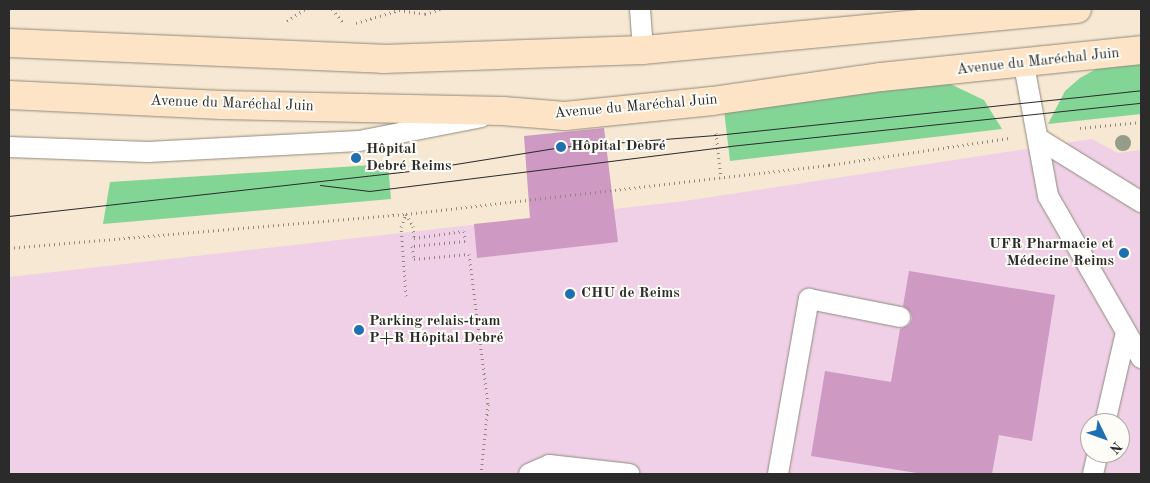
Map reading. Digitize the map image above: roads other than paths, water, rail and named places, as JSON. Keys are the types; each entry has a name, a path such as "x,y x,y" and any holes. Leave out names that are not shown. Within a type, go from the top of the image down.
{"main road":[{"path":"9,43 383,59 643,50 1077,9"},
{"name":"Avenue du Maréchal Juin","path":"9,95 222,105 503,110 565,116 712,101 881,77 1024,65 1141,50"}],"lane":[{"path":"640,9 643,50"},
{"path":"1024,65 1048,196 1141,358"},
{"path":"9,147 148,152 359,141 451,125 503,110"},
{"path":"1038,136 1141,202"},
{"path":"778,474 809,299 900,317"},
{"path":"1107,413 1126,332"},
{"path":"529,474 549,466 630,474"}],"tram line":[{"path":"9,216 418,170 561,147 716,135 1141,90"},
{"path":"320,185 370,191 730,146 1141,103"}],"place":[{"name":"Hôpital Debré","path":"561,147"},
{"name":"Hôpital Debré Reims","path":"356,158"},
{"name":"UFR Pharmacie et Médecine Reims","path":"1124,253"},
{"name":"CHU de Reims","path":"570,294"},
{"name":"Parking relais-tram P+R Hôpital Debré","path":"359,330"}]}
